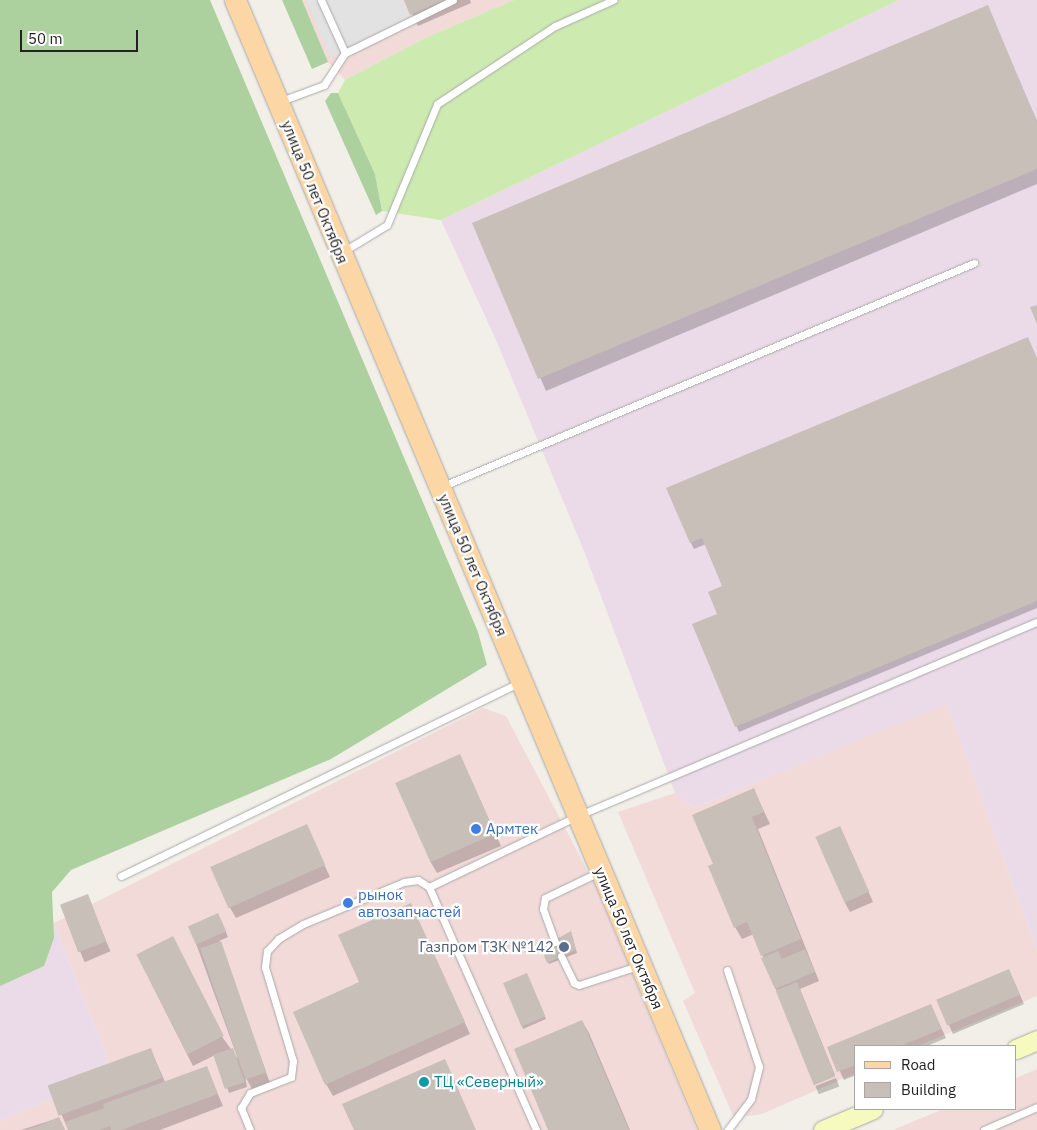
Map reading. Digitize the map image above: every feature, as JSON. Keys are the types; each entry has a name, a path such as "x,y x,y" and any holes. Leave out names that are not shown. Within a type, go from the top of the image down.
{"main road":[{"name":"улица 50 лет Октября","path":"235,0 288,99 340,254 710,1130"}],"street":[{"path":"1017,1049 1037,1040"},
{"path":"823,1130 871,1110"}],"lane":[{"path":"321,0 345,53"},
{"path":"288,99 324,85 345,53 453,0"},
{"path":"340,254 387,225 437,104 555,26 613,0"},
{"path":"440,487 974,263"},
{"path":"429,887 577,816 1037,622"},
{"path":"121,876 521,682"},
{"path":"555,942 543,909 545,898 601,870"},
{"path":"250,1130 241,1108 250,1093 291,1077 294,1061 264,968 267,951 278,939 303,924 404,882 418,880 429,887 536,1130"},
{"path":"561,956 574,983 579,985 640,965"},
{"path":"727,970 759,1067 752,1099 728,1130"},
{"path":"984,1130 1037,1107"}],"shaded area":[{"path":"302,0 514,0 423,39 345,80 328,62"},
{"path":"306,0 402,0 412,22 331,58"},
{"path":"899,0 1037,0 1037,951 947,704 694,808 675,793 584,551 496,340 441,220"},
{"path":"947,703 1037,951 1037,996 920,1045 854,1045 854,1074 762,1114 734,1118 683,1001 695,993 618,812 675,793 694,808"},
{"name":"рынок автозапчастей","path":"483,708 506,716 594,883 697,1130 0,1130 0,1121 113,1072 54,923"},
{"path":"38,871 54,923 113,1072 0,1121 0,881"},
{"path":"1037,1069 1037,1130 893,1130 941,1110 1017,1110 1017,1078"}],"green space":[{"path":"0,0 210,0 478,632 487,665 331,759 71,870 52,892 54,938 44,966 0,986"},
{"path":"282,0 302,0 328,62 312,69"},
{"path":"514,0 899,0 441,220 382,211 375,174 338,93 345,80 423,39"},
{"path":"331,93 338,93 375,174 382,211 376,215 325,101"}],"building":[{"path":"404,0 445,0 410,15"},
{"path":"988,5 1037,122 1037,169 538,379 472,223"},
{"path":"1037,305 1037,324 1030,307"},
{"path":"1028,337 1037,358 1037,601 735,727 692,624 717,614 708,592 722,586 702,538 690,543 666,488"},
{"path":"460,754 495,833 431,862 395,783"},
{"path":"754,788 764,812 752,817 801,939 761,956 747,922 734,928 708,866 713,864 692,815"},
{"path":"307,824 325,865 228,908 210,867"},
{"path":"840,826 869,892 845,903 815,837"},
{"path":"88,894 106,942 78,952 60,905"},
{"path":"411,903 465,1022 325,1085 293,1012 359,982 338,935"},
{"path":"218,913 226,931 196,945 188,926"},
{"path":"571,931 576,950 547,963 541,948"},
{"path":"173,936 224,1036 187,1054 136,955"},
{"path":"221,941 266,1072 245,1080 200,948"},
{"path":"805,949 815,972 775,989 761,958 778,951 782,959"},
{"path":"1009,969 1020,995 947,1026 936,1000"},
{"path":"527,973 545,1016 521,1026 503,983"},
{"path":"797,982 835,1077 814,1085 776,991"},
{"path":"931,1004 942,1029 902,1045 854,1045 854,1066 837,1072 827,1047"},
{"path":"582,1020 629,1130 548,1130 514,1049"},
{"path":"151,1048 162,1078 59,1116 48,1086"},
{"path":"233,1048 245,1082 225,1089 213,1055"},
{"name":"ТЦ «Северный»","path":"445,1059 476,1130 354,1130 342,1104"},
{"path":"207,1066 218,1094 121,1130 111,1130 110,1126 99,1130 68,1130 65,1122 104,1108 103,1104"},
{"path":"59,1117 65,1130 24,1130 38,1126"}],"place":[{"name":"Армтек","path":"476,829"},
{"name":"рынок автозапчастей","path":"348,903"},
{"name":"Газпром ТЗК №142","path":"564,947"},
{"name":"ТЦ «Северный»","path":"424,1082"}]}
